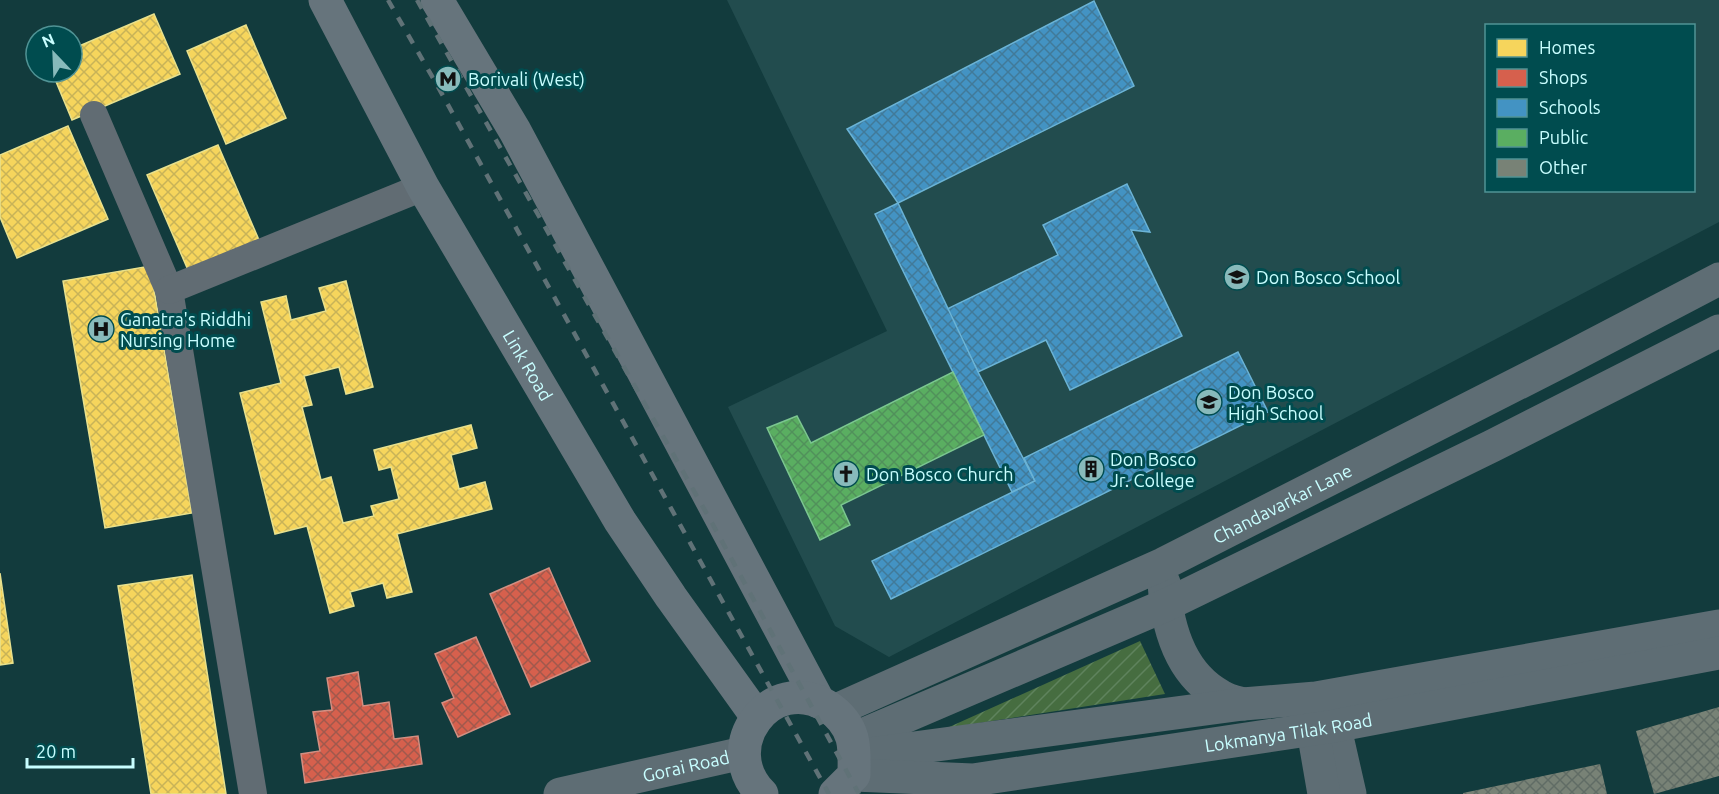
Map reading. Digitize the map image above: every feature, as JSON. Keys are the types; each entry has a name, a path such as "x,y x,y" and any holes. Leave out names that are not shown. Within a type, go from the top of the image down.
{"main road":[{"name":"Link Road","path":"325,0 423,187 620,521 670,597 757,717"},
{"path":"437,0 516,131 827,706 846,723 847,774"},
{"path":"762,794 754,786 746,770 743,753 746,736 757,717 770,706 786,699 803,698 827,706"}],"street":[{"path":"94,115 169,290 253,794"},
{"path":"169,290 423,187"},
{"name":"Chandavarkar Lane","path":"827,706 1163,564 1719,279"},
{"path":"847,774 1166,605 1492,446 1719,331"},
{"path":"1163,564 1166,605 1173,636 1183,658 1202,682 1220,696 1243,704"},
{"name":"Lokmanya Tilak Road","path":"847,774 972,780 1320,712 1719,627"},
{"name":"Lokmanya Tilak Road","path":"847,774 1243,704 1320,712 1719,653"},
{"path":"1320,712 1324,794"},
{"path":"1320,712 1350,794"},
{"name":"Gorai Road","path":"560,794 743,753"}],"shaded area":[{"name":"Don Bosco School","path":"727,0 1719,0 1719,222 889,657 835,626 728,407 887,331"}],"green space":[{"path":"1140,641 1165,694 947,728"}],"building: Homes":[{"path":"154,14 180,74 72,120 57,84 84,84 84,44"},
{"path":"246,25 286,118 226,144 187,51"},
{"path":"68,126 108,219 17,258 0,217 0,155"},
{"path":"218,145 259,240 188,270 147,175"},
{"path":"150,266 192,513 105,528 63,281"},
{"path":"346,281 373,387 346,394 339,367 304,376 312,405 302,407 321,480 331,477 343,523 374,516 371,506 399,499 391,467 379,470 374,450 471,425 477,448 451,455 459,489 485,482 492,509 397,534 412,592 387,598 383,583 350,592 354,606 330,613 307,526 275,534 240,393 281,383 261,302 286,296 291,320 326,311 319,288"},
{"path":"0,573 13,663 0,665"},
{"path":"192,575 226,794 151,794 118,586"}],"building: Shops":[{"path":"549,568 590,661 531,687 490,594"},
{"path":"476,637 510,714 458,737 442,703 454,698 435,654"},
{"path":"358,672 363,706 389,702 394,739 418,736 422,764 305,783 301,754 320,751 313,712 332,710 327,678"}],"building: Schools":[{"path":"1094,1 1134,86 898,203 847,129"},
{"path":"1127,184 1150,232 1131,230 1182,336 1070,390 1046,340 978,372 947,309 1058,255 1043,225"},
{"path":"898,203 978,372 1035,481 1012,492 875,214"},
{"name":"Don Bosco Jr. College","path":"1238,352 1268,412 891,599 872,561 1035,481 1024,458"}],"building: Public":[{"name":"Don Bosco Church","path":"953,372 984,435 841,505 850,525 820,540 767,428 797,416 811,443"}],"building: Other":[{"path":"1719,707 1719,776 1654,794 1636,731"},
{"path":"1600,764 1607,794 1463,794 1463,793"}],"railway":[{"path":"388,0 829,794"},
{"path":"417,0 712,523 859,794"}],"place":[{"name":"Borivali (West)","path":"448,79"},
{"name":"Don Bosco School","path":"1237,277"},
{"name":"Ganatra's Riddhi Nursing Home","path":"101,329"},
{"name":"Don Bosco High School","path":"1209,402"},
{"name":"Don Bosco Jr. College","path":"1091,469"},
{"name":"Don Bosco Church","path":"846,474"}]}
